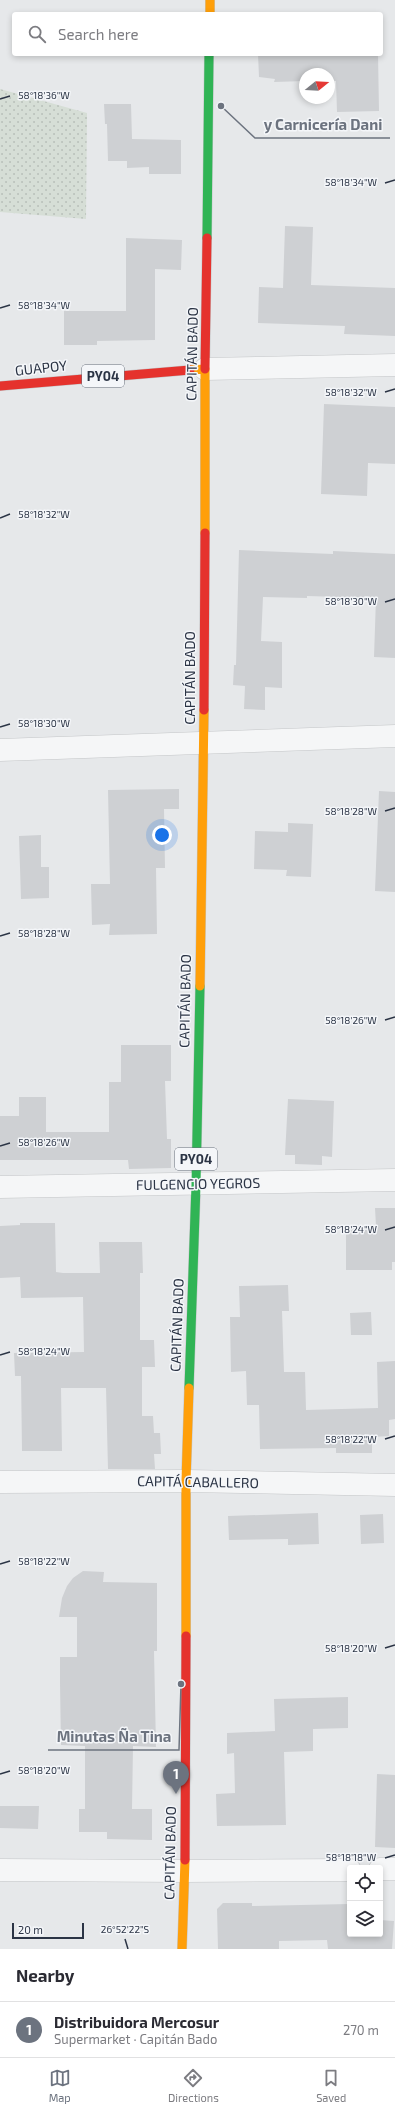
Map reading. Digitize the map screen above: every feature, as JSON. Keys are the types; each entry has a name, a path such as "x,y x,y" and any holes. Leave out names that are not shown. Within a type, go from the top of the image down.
{"main road":[{"path":"210,0 210,12"},
{"name":"CAPITÁN BADO","path":"182,1949 185,1871 186,1481 196,1185 204,742 205,369 209,56"},
{"name":"GUAPOY","path":"0,386 205,369"}],"street":[{"path":"205,369 395,365"},
{"path":"0,750 395,736"},
{"name":"FULGENCIO YEGROS","path":"0,1187 196,1185 395,1180"},
{"name":"CAPITÁ CABALLERO","path":"0,1482 186,1481 395,1485"},
{"path":"383,1869 395,1869"},
{"path":"0,1870 347,1870"}],"shaded area":[{"path":"0,89 87,113 86,219 0,212"}],"building":[{"path":"258,56 378,56 379,111 337,112 335,68 299,68 299,81 274,82 275,79 259,77"},
{"path":"104,104 131,104 132,139 181,140 181,174 149,174 149,167 127,168 127,161 108,161 107,124 105,124"},
{"path":"285,226 313,227 311,285 395,288 395,336 344,334 345,326 258,323 259,287 283,288"},
{"path":"126,238 182,240 181,270 155,269 155,340 97,341 97,345 64,345 64,311 126,311"},
{"path":"324,404 395,407 395,464 368,463 367,496 321,494"},
{"path":"239,550 333,554 333,551 395,554 395,658 374,657 376,598 307,596 307,598 263,597 261,641 282,642 282,688 265,687 265,710 244,709 245,686 233,685 234,665 236,665"},
{"path":"179,789 179,809 164,809 165,868 156,868 157,934 109,935 110,924 92,925 91,884 110,884 108,790"},
{"path":"379,791 395,792 395,892 375,891"},
{"path":"288,823 313,824 311,877 286,876 287,870 254,869 255,831 288,832"},
{"path":"41,835 41,867 49,867 49,898 21,899 19,836"},
{"path":"121,1045 171,1045 171,1081 165,1081 167,1139 171,1139 171,1168 129,1169 128,1160 0,1160 0,1116 19,1116 19,1097 46,1097 46,1132 109,1132 109,1082 121,1082"},
{"path":"288,1099 334,1101 332,1157 322,1156 322,1165 295,1164 295,1155 285,1155"},
{"path":"375,1208 395,1208 395,1262 392,1262 392,1270 346,1270 346,1226 376,1226"},
{"path":"20,1223 55,1223 56,1272 100,1273 99,1242 142,1242 143,1273 140,1273 140,1340 154,1340 155,1367 142,1367 142,1416 153,1416 154,1433 160,1433 161,1454 154,1454 155,1469 108,1469 106,1388 61,1388 62,1451 22,1451 21,1376 15,1376 14,1353 84,1352 83,1297 21,1298 20,1277 0,1278 0,1226 20,1225"},
{"path":"288,1285 289,1311 282,1311 284,1372 305,1372 306,1410 378,1408 377,1362 395,1361 395,1419 389,1420 389,1436 372,1437 372,1453 336,1453 336,1448 260,1449 259,1405 247,1405 246,1371 231,1372 230,1317 240,1317 239,1286"},
{"path":"371,1312 372,1335 351,1335 350,1313"},
{"path":"318,1513 319,1544 288,1545 288,1539 229,1540 228,1516"},
{"path":"383,1514 384,1543 361,1544 360,1515"},
{"path":"83,1571 104,1572 103,1582 157,1583 157,1651 154,1651 156,1747 133,1746 132,1809 152,1809 152,1840 107,1839 107,1832 79,1832 79,1809 85,1809 85,1746 61,1745 60,1683 60,1657 77,1657 77,1617 59,1617 62,1598 67,1586 73,1578"},
{"path":"348,1697 348,1728 313,1729 313,1751 284,1752 286,1825 217,1826 216,1794 235,1793 234,1753 227,1754 227,1733 275,1731 274,1699"},
{"path":"377,1774 395,1775 395,1848 375,1847"},
{"path":"0,1806 39,1806 38,1829 0,1828"},
{"path":"223,1903 252,1903 252,1906 347,1904 347,1937 383,1937 383,1920 394,1921 392,1949 328,1949 327,1940 279,1941 279,1949 218,1949 217,1909"}],"traffic: fast":[{"path":"207,238 209,56"},
{"path":"189,1388 196,1185 200,986"}],"traffic: slow":[{"path":"210,0 210,12"},
{"path":"190,370 205,369 205,533"},
{"path":"200,986 204,710"},
{"path":"186,1636 186,1481 189,1388"},
{"path":"182,1949 185,1860"}],"traffic: jam":[{"path":"205,369 207,238"},
{"path":"0,386 190,370"},
{"path":"204,710 205,533"},
{"path":"185,1860 186,1636"}],"place":[{"name":"y Carnicería Dani","path":"221,106"},
{"name":"Minutas Ña Tina","path":"181,1684"},
{"name":"Distribuidora Mercosur","path":"176,1794"}]}
